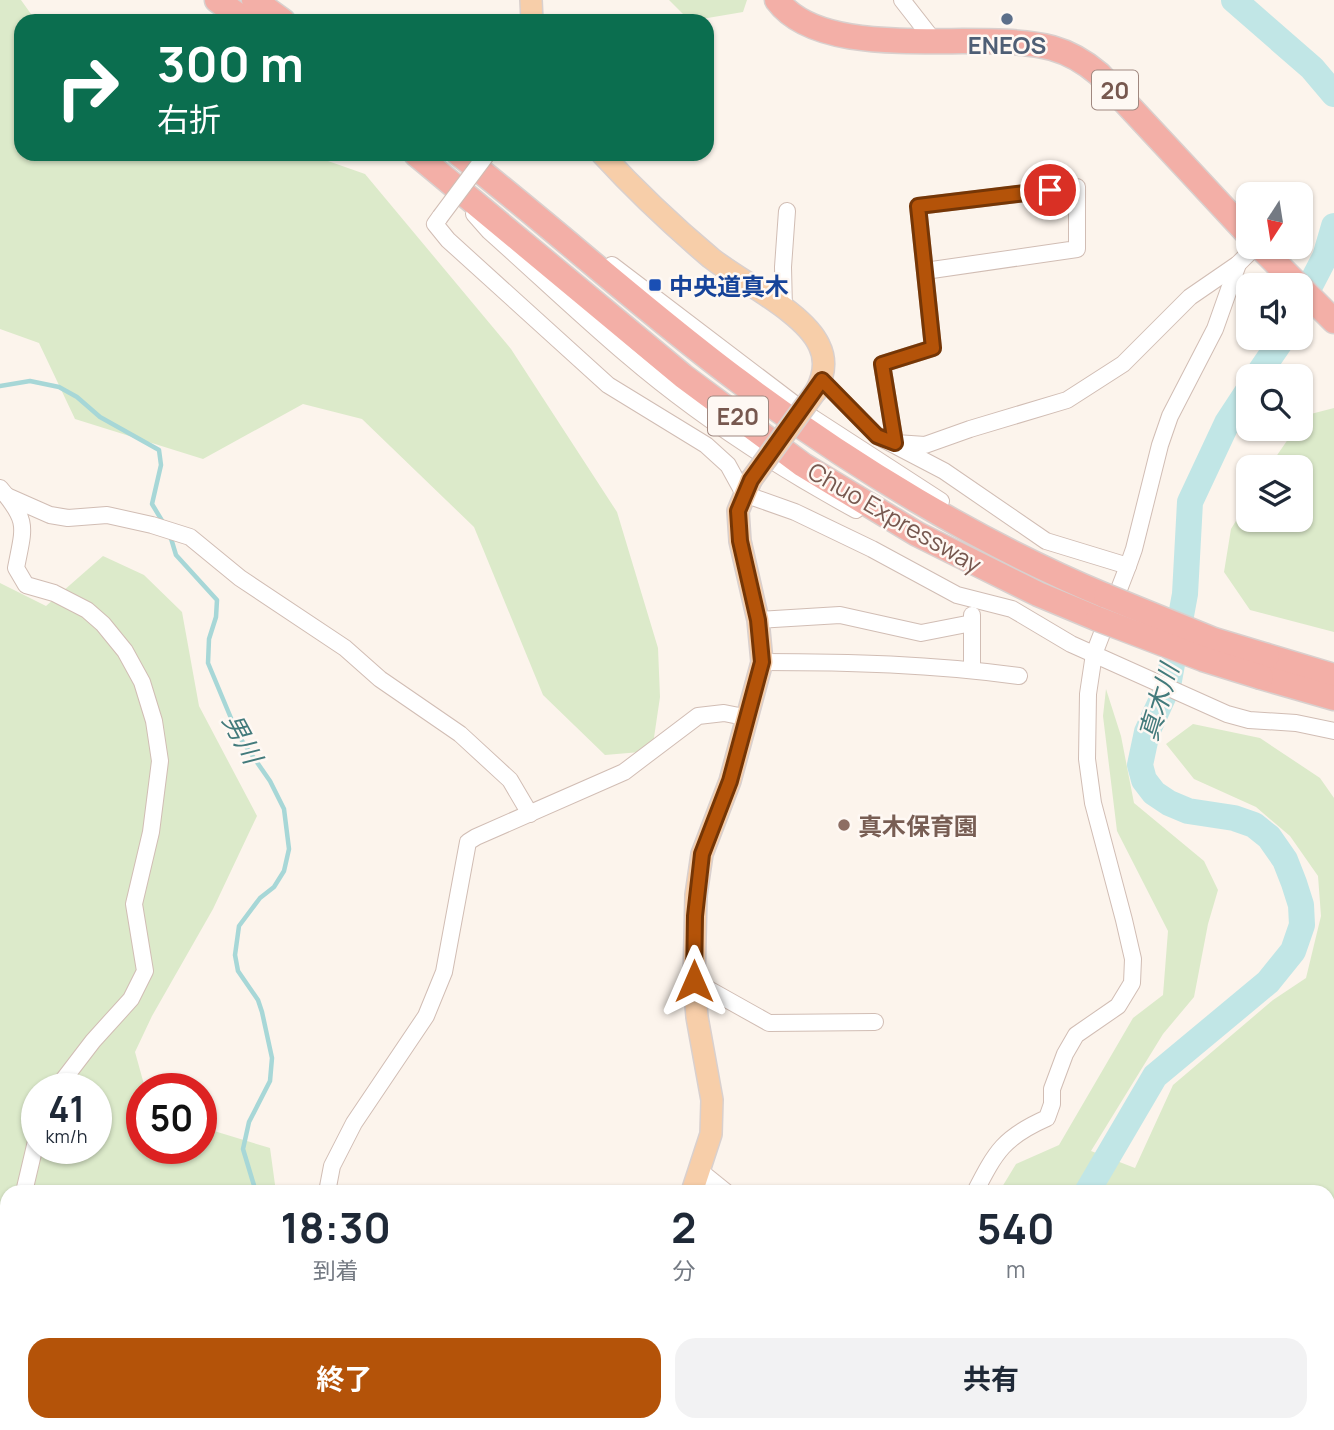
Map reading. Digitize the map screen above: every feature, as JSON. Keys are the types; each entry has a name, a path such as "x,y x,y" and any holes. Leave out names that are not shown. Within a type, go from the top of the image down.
{"highway":[{"path":"217,0 236,14"},
{"path":"254,0 273,14"},
{"name":"20","path":"778,0 793,16 820,30 846,37 1010,43 1040,46 1071,55 1088,64 1106,81 1236,221"},
{"name":"Chuo Expressway","path":"425,161 683,376 803,464 917,534 1038,594 1203,659 1334,676"},
{"name":"Chuo Expressway","path":"468,161 739,382 879,477 941,514 1046,568 1106,596 1214,640 1334,698"},
{"path":"1270,259 1285,273"},
{"path":"1313,300 1333,321"}],"main road":[{"path":"608,161 647,203 714,260 803,322 820,345 825,367 819,385 748,487 738,511 740,541 758,620 762,662 730,781 702,854 694,923 694,981 697,1017 712,1100 711,1134 695,1185"}],"street":[{"path":"902,0 934,41"},
{"path":"482,161 435,223 448,240 608,385 706,445 748,487 872,549 925,580 957,595 1012,609 1050,633 1210,707 1249,720 1296,723 1334,731"},
{"path":"892,443 882,364 933,348 918,206 1077,187 1077,249 925,271"},
{"path":"784,309 783,267 787,211"},
{"path":"892,443 925,445 1067,400 1124,364 1190,297 1246,259"},
{"path":"979,1185 1006,1140 1023,1128 1047,1118 1052,1104 1052,1088 1065,1054 1076,1035 1118,1006 1132,983 1133,960 1130,946 1093,803 1088,770 1088,694 1094,654 1134,549 1170,416 1215,329 1238,264"},
{"path":"819,385 877,436 944,471 1046,541 1128,566"},
{"path":"4,492 50,515 68,518 107,514 152,524 190,537 240,579 345,648 380,679 460,734 509,780 530,814"},
{"path":"4,492 15,505 24,524 16,568 26,585 54,593 87,610 103,624 125,651 142,682 154,721 160,761 151,832 134,904 145,971 131,999 68,1073"},
{"path":"972,598 972,670"},
{"path":"758,620 840,615 921,633 972,623"},
{"path":"762,662 868,662 1019,676"},
{"path":"328,1185 332,1166 354,1123 405,1050 430,1005 444,972 468,842 624,772 698,716 724,713 749,718"},
{"path":"694,981 769,1023 875,1021"},
{"path":"26,1185 31,1164"},
{"path":"700,1171 717,1185"}],"green space":[{"path":"0,0 21,0 31,14 14,14 14,161 328,161 365,174 511,349 617,512 658,648 660,697 652,751 605,755 543,695 474,527 362,419 303,404 203,459 75,419 39,343 0,329"},
{"path":"669,0 747,0 743,12 714,17 714,14 683,14"},
{"path":"1334,408 1334,632 1250,610 1224,572 1231,529 1236,521 1236,532 1313,532 1313,455 1277,455 1287,441 1313,441 1313,413"},
{"path":"103,556 144,575 182,612 199,706 257,816 213,909 152,1016 135,1052 141,1073 126,1073 126,1164 217,1164 217,1132 270,1148 275,1185 0,1185 0,583 46,606"},
{"path":"1106,689 1121,736 1134,803 1204,861 1218,890 1208,924 1194,997 1163,1034 1091,1151 1135,1168 1173,1085 1273,1000 1306,978 1321,916 1318,876 1290,836 1256,807 1194,779 1166,744 1193,724 1260,738 1320,778 1334,798 1334,1185 1003,1185 1016,1164 1059,1145 1133,1018 1163,995 1168,931 1117,831 1103,716"}],"waterway":[{"path":"1234,0 1312,68 1334,94"},
{"name":"真木川","path":"1313,280 1325,257 1334,226"},
{"name":"真木川","path":"1265,364 1275,350"},
{"name":"男川","path":"0,386 30,381 59,387 77,397 100,417 159,450 161,465 152,504 164,524"},
{"name":"真木川","path":"1091,1185 1155,1076 1268,982 1293,951 1302,925 1301,905 1294,883 1285,860 1269,837 1254,825 1234,818 1188,811 1169,803 1154,793 1144,780 1140,765 1147,732 1168,686 1185,594 1190,502 1236,409"},
{"name":"男川","path":"170,535 176,555 217,600 216,617 209,639 208,663 238,735 270,781 284,809 289,849 284,871 274,887 260,898 239,926 235,955 238,971 258,1000 272,1058 270,1081 249,1122 243,1149 254,1185"}],"place":[{"name":"ENEOS","path":"1007,19"},
{"name":"中央道真木","path":"655,285"},
{"name":"真木保育園","path":"844,825"}],"route":[{"path":"694,981 693,937 702,854 730,781 762,662 758,620 740,541 738,511 744,494 751,480 822,380 877,436 895,443 882,364 933,348 918,206 1050,190"}]}
